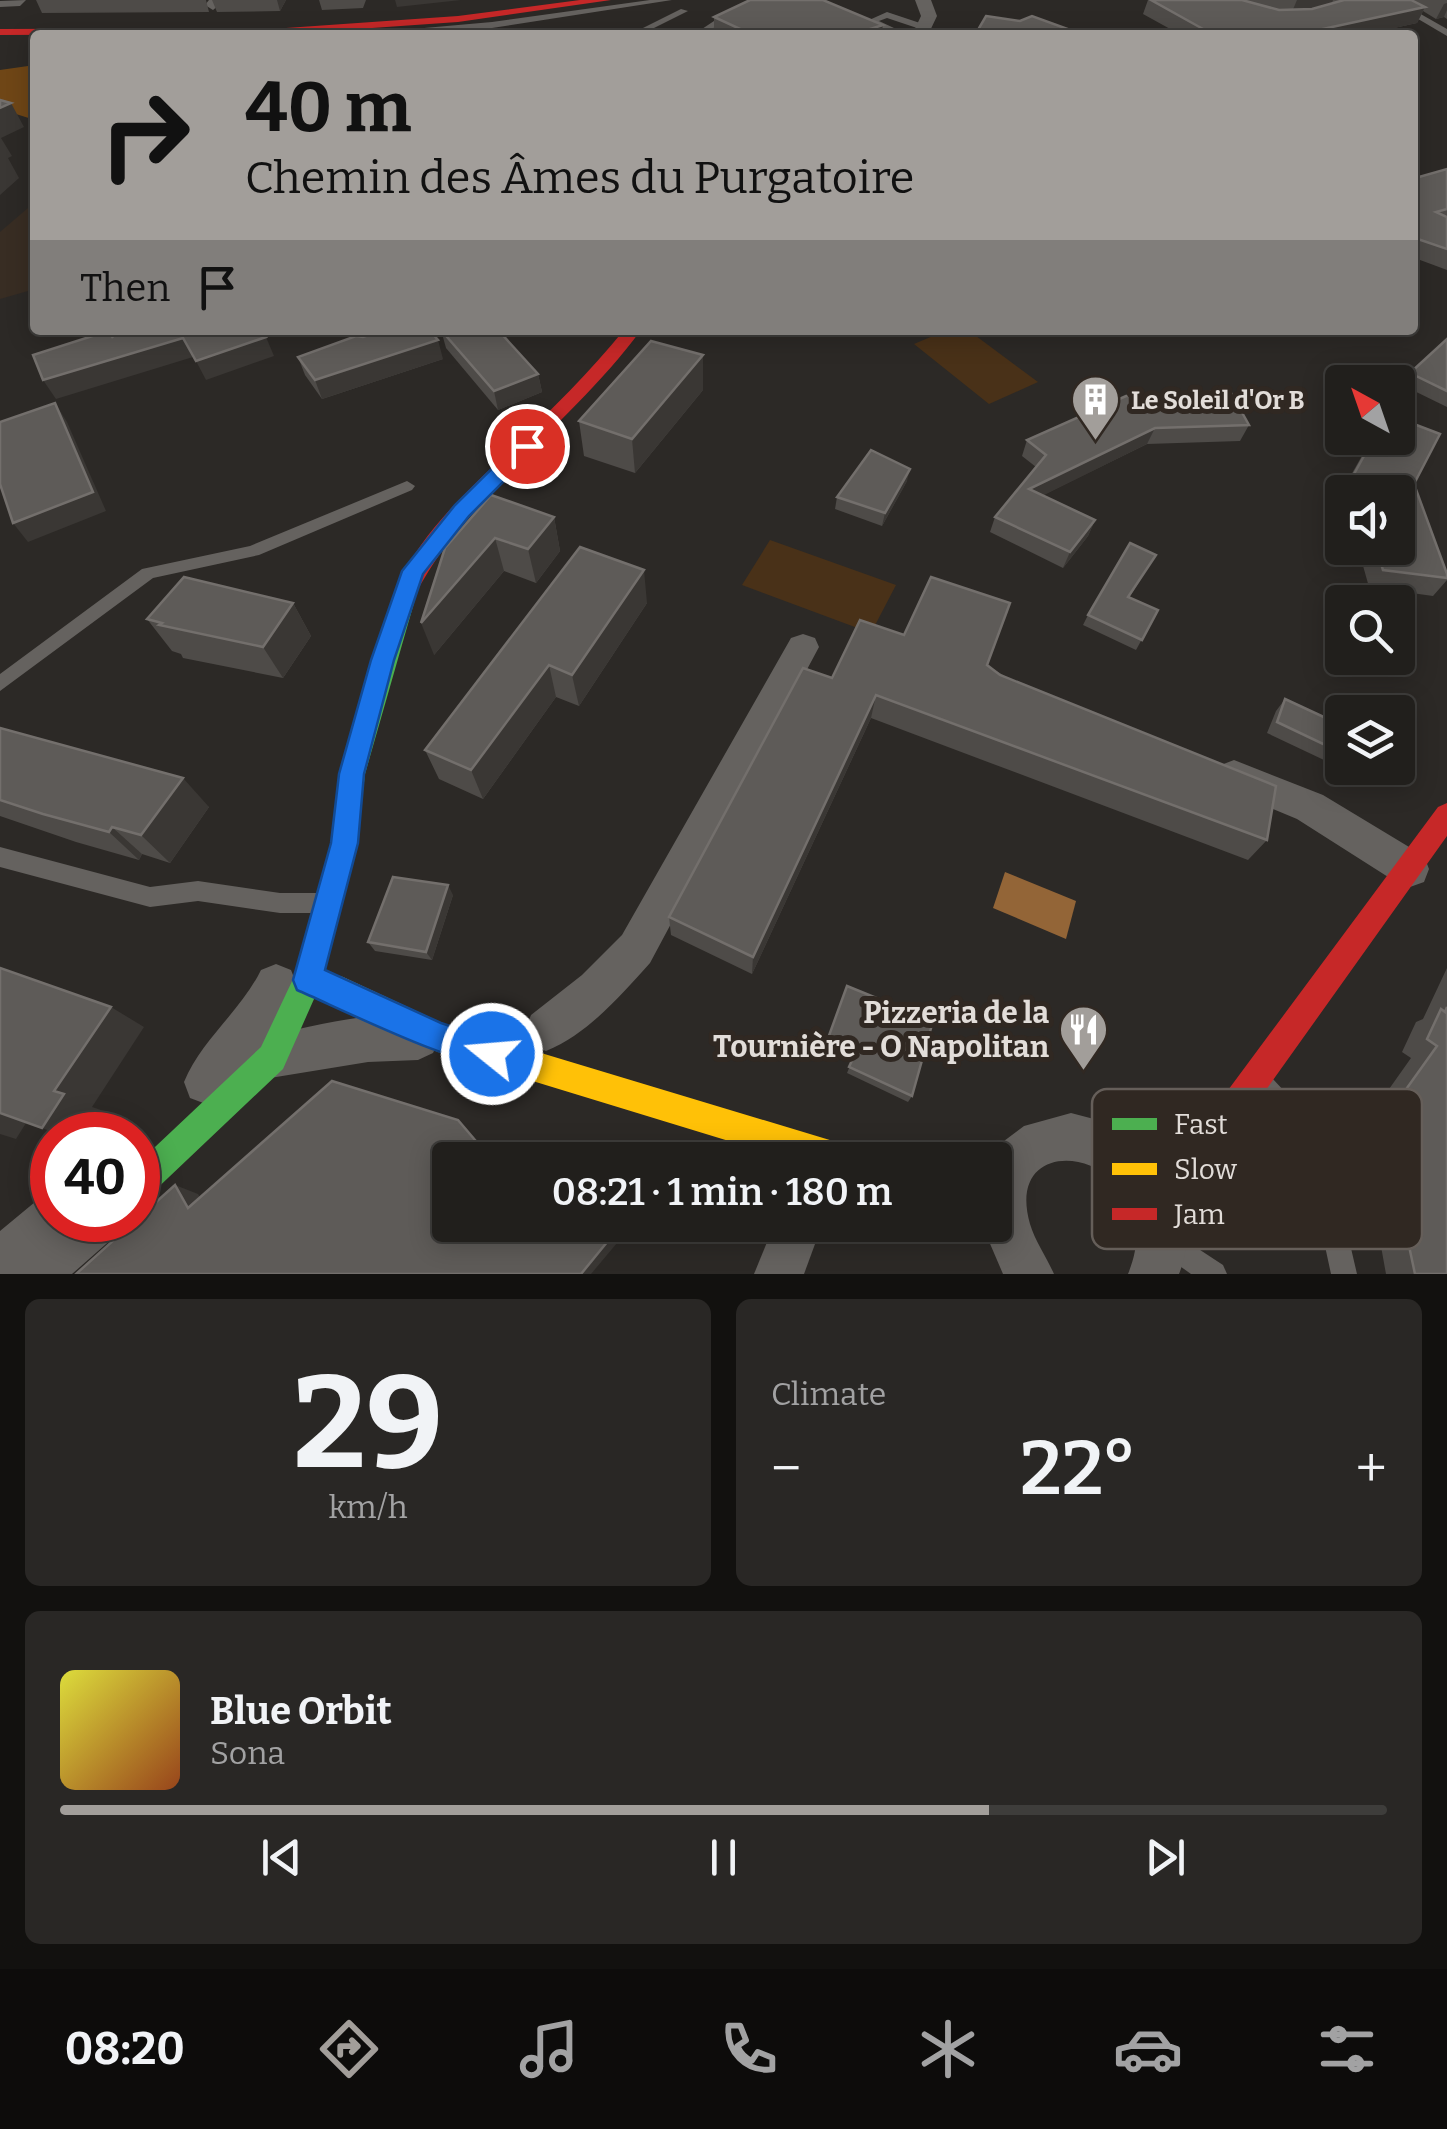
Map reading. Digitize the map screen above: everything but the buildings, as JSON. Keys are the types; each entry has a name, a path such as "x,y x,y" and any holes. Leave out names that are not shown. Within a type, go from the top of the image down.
{"street":[{"path":"371,30 457,27 606,0"},
{"path":"923,0 929,16 924,30"},
{"path":"0,36 30,36"},
{"path":"272,1058 258,1042 280,996 294,940 316,903 315,852 352,774 382,660 413,571 462,510 570,402 629,335"},
{"path":"546,1030 597,990 636,949 803,647"},
{"path":"1202,763 1310,807 1410,869"},
{"path":"1249,1089 1447,815"},
{"path":"160,1125 206,1082 280,996 333,987 438,1037 773,1142"},
{"path":"160,1164 272,1058 368,1040 438,1037"},
{"path":"1012,1162 1054,1134 1092,1139"},
{"path":"0,1264 30,1237"},
{"path":"35,1274 72,1242"},
{"path":"779,1274 791,1242"}],"lane":[{"path":"0,4 22,0"},
{"path":"428,30 668,0"},
{"path":"1390,0 1447,33"},
{"path":"644,30 684,11"},
{"path":"704,30 738,11"},
{"path":"893,30 871,21 887,16 918,30"},
{"path":"0,36 30,39"},
{"path":"0,684 148,573 253,552 407,486"},
{"path":"0,857 150,897 198,891 316,903"},
{"path":"518,1062 546,1030"},
{"path":"1257,1078 1267,1089"},
{"path":"1168,1249 1214,1274"},
{"path":"1339,1249 1344,1274"}],"shaded area":[{"path":"30,66 30,118 0,109 0,70"},
{"path":"30,206 30,290 0,299 0,232"},
{"path":"935,335 975,335 1038,382 989,404 914,344"},
{"path":"770,540 896,585 871,633 742,585"},
{"path":"1005,872 1076,901 1066,939 993,908"}],"traffic: fast":[{"path":"160,1164 272,1058 308,980 344,843 352,774 407,589"}],"traffic: slow":[{"path":"308,980 333,987 438,1037 784,1142"}],"traffic: jam":[{"path":"300,30 458,19 606,0"},
{"path":"0,32 30,32"},
{"path":"407,589 423,557 446,528 629,335"},
{"path":"1248,1089 1447,815"}],"place":[{"name":"Le Soleil d'Or B","path":"1096,442"},
{"name":"Pizzeria de la Tournière - O Napolitan","path":"1084,1072"}],"route":[{"path":"492,1054 438,1037 333,987 308,980 344,843 352,774 382,660 413,571 462,510 527,446"}]}
